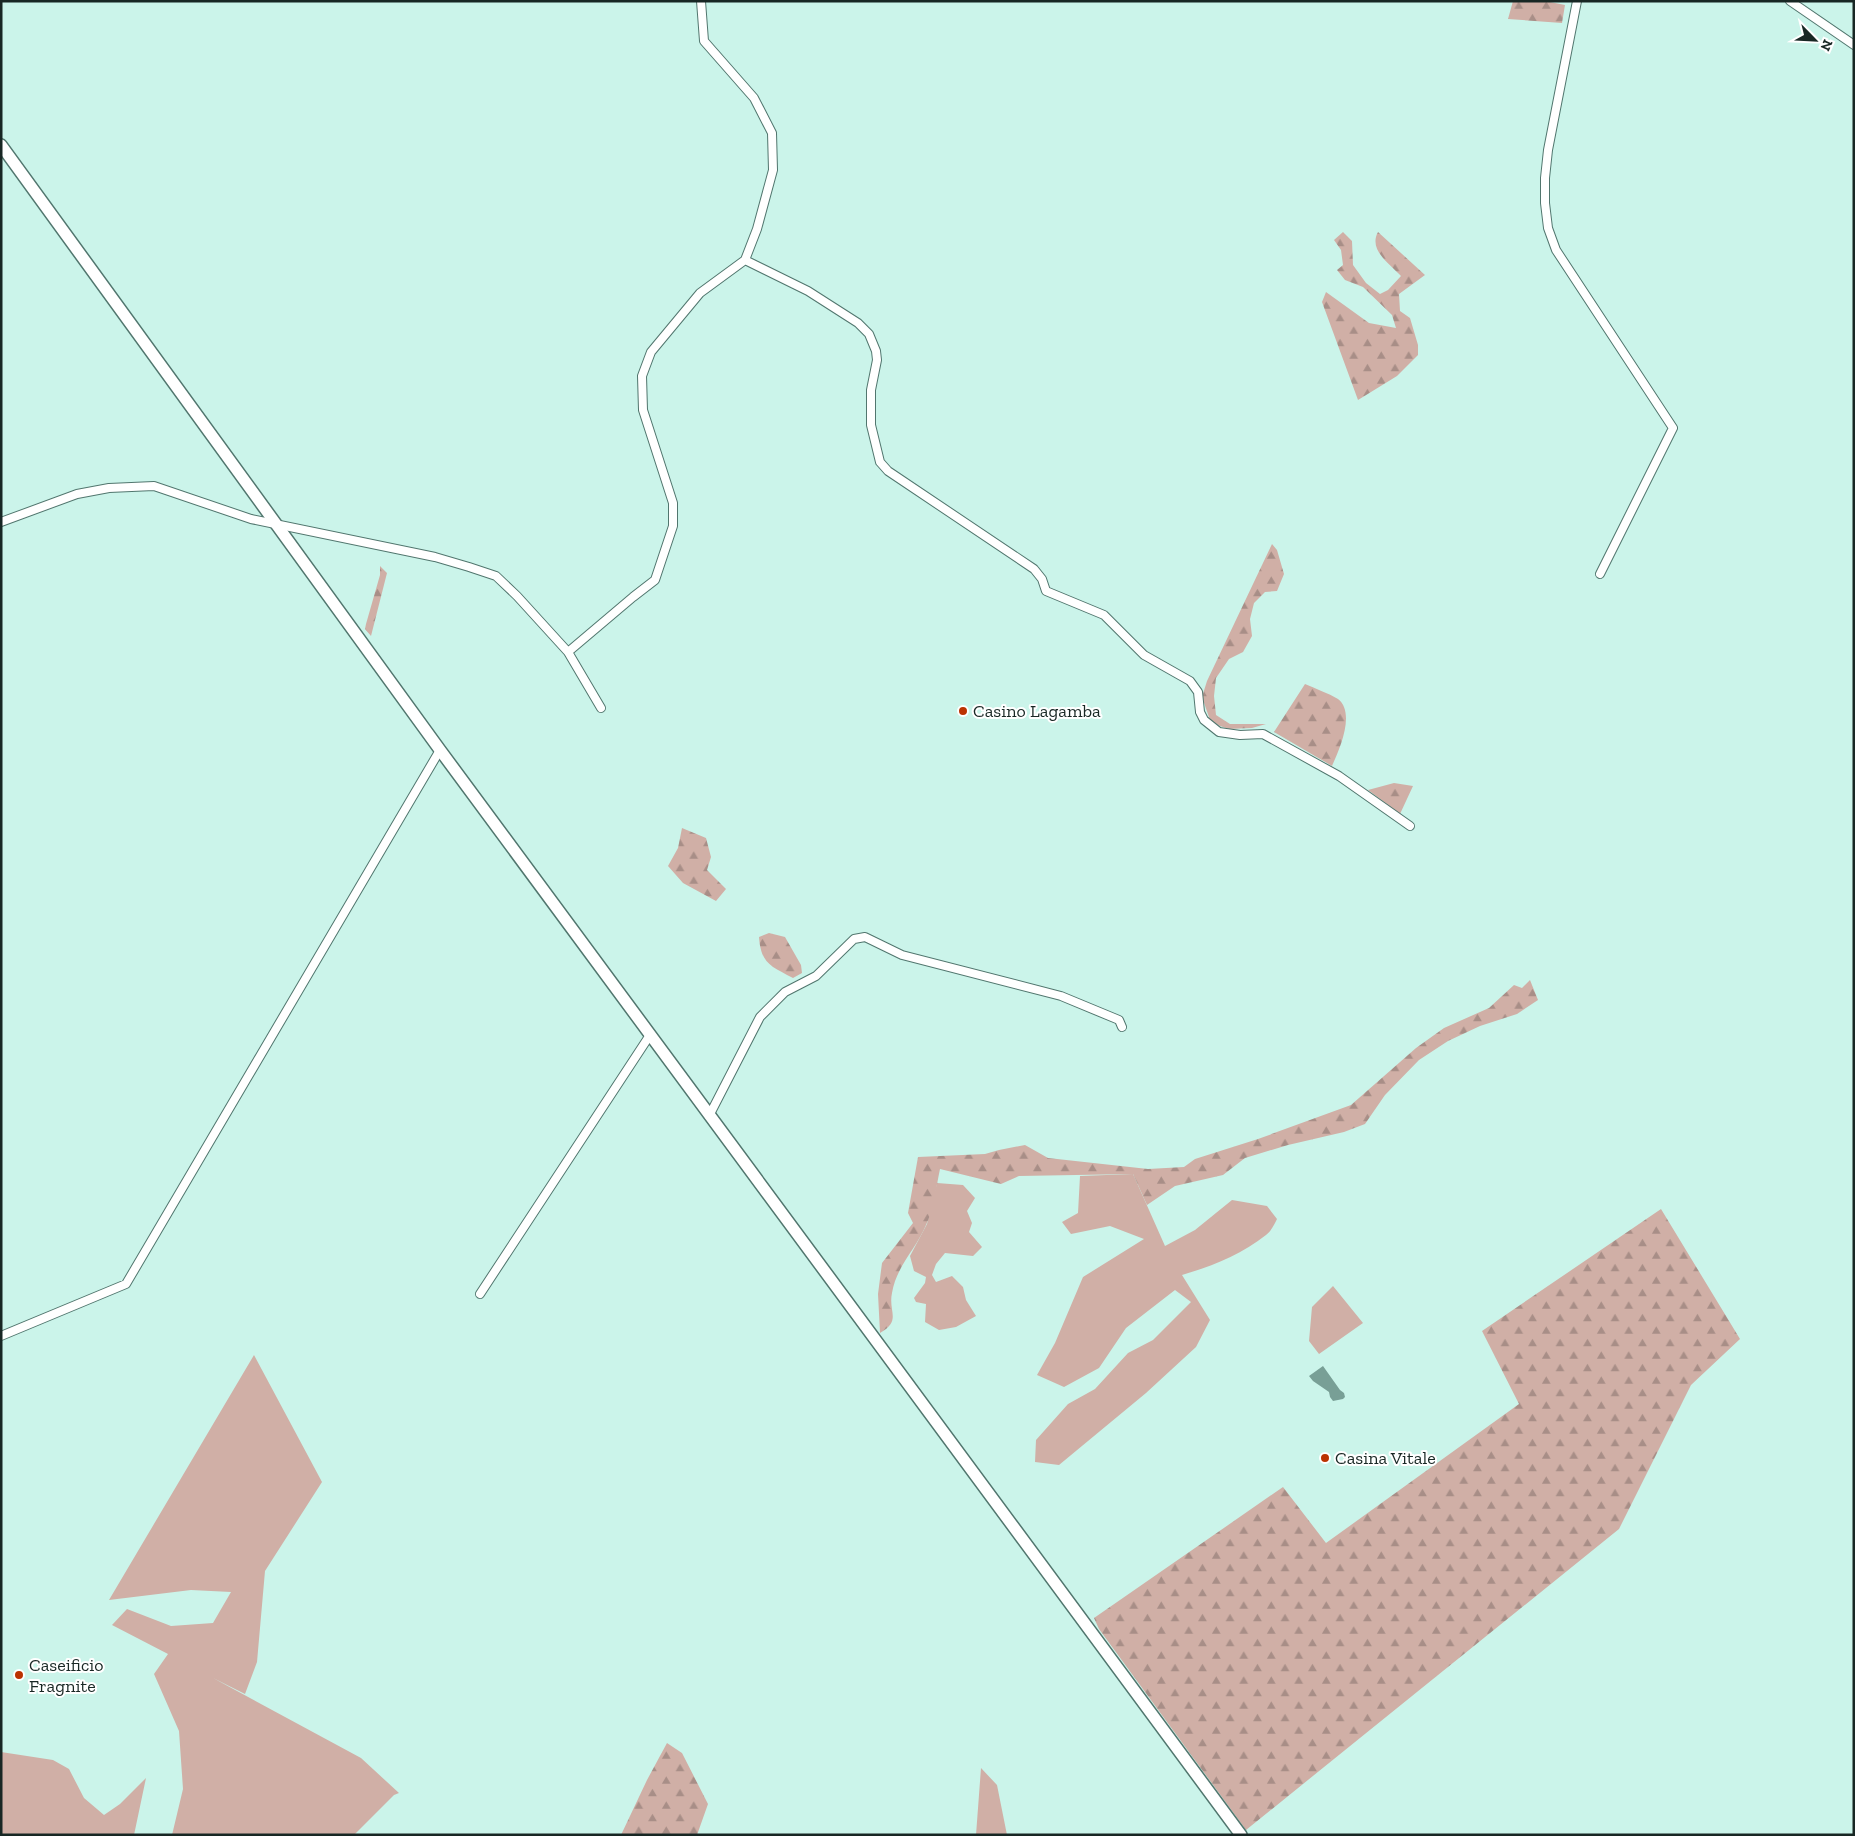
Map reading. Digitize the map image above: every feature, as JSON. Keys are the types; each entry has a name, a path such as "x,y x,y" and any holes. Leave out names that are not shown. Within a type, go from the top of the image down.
{"main road":[{"path":"1,145 440,750 1241,1835"}],"street":[{"path":"568,652 655,580 672,526 673,503 643,410 642,376 651,352 700,293 746,260 757,229 773,170 772,133 754,98 704,41 701,1"},
{"path":"1577,1 1548,150 1545,203 1548,228 1556,250 1673,428 1600,574"},
{"path":"1790,1 1854,45"},
{"path":"746,260 808,291 858,323 869,334 876,351 877,360 871,390 871,425 880,462 888,471 1034,569 1042,579 1046,590 1104,615 1144,655 1190,681 1198,692 1200,712 1204,720 1219,732 1240,735 1262,734 1339,776 1410,826"},
{"path":"1,522 78,494 109,488 154,486 251,519 435,557 496,576 568,652 600,708"},
{"path":"1,1336 126,1284 440,750"},
{"path":"709,1116 760,1017 785,992 816,976 854,939 865,937 902,956 1061,996 1118,1020 1122,1027"},
{"path":"480,1294 650,1036"}],"green space":[{"path":"1513,1 1545,1 1565,5 1562,23 1508,19"},
{"path":"1343,232 1352,241 1353,265 1366,283 1380,294 1388,290 1401,276 1386,262 1378,251 1376,239 1378,232 1425,275 1399,294 1400,311 1410,318 1418,345 1418,355 1397,376 1358,400 1322,302 1326,292 1369,323 1396,328 1392,315 1363,287 1345,280 1337,270 1343,265 1341,250 1334,240"},
{"path":"1272,544 1277,550 1284,574 1277,591 1265,592 1254,603 1250,619 1252,636 1243,652 1229,659 1216,678 1214,696 1216,715 1230,724 1266,724 1252,728 1229,729 1210,720 1202,697 1207,681"},
{"path":"380,566 387,573 371,636 365,629 380,575"},
{"path":"1305,684 1338,699 1346,713 1344,732 1332,766 1274,732"},
{"path":"1394,783 1413,786 1400,814 1368,790"},
{"path":"682,828 706,838 711,857 707,870 726,889 716,901 683,883 668,866 678,848"},
{"path":"769,933 785,937 801,965 802,973 793,978 768,963 762,953 759,937"},
{"path":"1530,980 1538,1000 1517,1014 1480,1026 1448,1041 1419,1060 1385,1095 1365,1124 1344,1132 1288,1145 1245,1158 1223,1175 1175,1186 1147,1205 1133,1174 1019,1176 1001,1184 940,1169 929,1218 894,1284 891,1300 893,1315 891,1324 880,1333 878,1294 882,1263 913,1223 908,1213 918,1157 985,1154 1025,1145 1048,1158 1148,1169 1184,1167 1195,1159 1258,1139 1351,1105 1416,1048 1444,1028 1489,1008 1514,985 1522,988"},
{"path":"1133,1174 1165,1246 1195,1230 1232,1200 1267,1206 1277,1219 1268,1233 1247,1248 1215,1264 1182,1275 1210,1320 1196,1347 1146,1393 1059,1465 1035,1462 1036,1440 1068,1404 1095,1389 1128,1353 1153,1340 1191,1302 1175,1290 1126,1328 1099,1368 1064,1387 1037,1375 1055,1343 1083,1277 1144,1239 1110,1226 1071,1234 1062,1222 1078,1213 1080,1176"},
{"path":"937,1183 963,1185 975,1198 967,1211 972,1223 969,1232 982,1247 973,1256 945,1253 936,1264 932,1275 936,1282 952,1276 963,1287 966,1300 976,1316 956,1327 939,1330 925,1322 926,1304 916,1302 914,1298 925,1283 926,1277 914,1271 910,1256 927,1224"},
{"path":"1661,1209 1740,1339 1691,1385 1619,1529 1246,1830 1099,1629 1094,1618 1283,1487 1326,1543 1519,1404 1482,1331"},
{"path":"1333,1286 1363,1323 1319,1354 1309,1341 1312,1307"},
{"path":"254,1355 322,1482 265,1571 257,1662 245,1694 213,1678 361,1758 399,1793 394,1795 354,1835 172,1835 183,1789 179,1731 154,1674 168,1654 112,1625 127,1609 171,1626 213,1623 231,1592 191,1590 109,1600"},
{"path":"667,1743 682,1753 708,1804 697,1835 621,1835 647,1780"},
{"path":"1,1752 53,1760 69,1769 84,1798 104,1815 120,1804 146,1778 134,1835 1,1835"},
{"path":"981,1768 997,1785 1007,1835 976,1835"}],"water":[{"path":"1323,1366 1344,1393 1345,1397 1343,1399 1333,1401 1329,1392 1309,1376"}],"place":[{"name":"Casino Lagamba","path":"963,711"},
{"name":"Casina Vitale","path":"1325,1458"},
{"name":"Caseificio Fragnite","path":"19,1675"}]}
